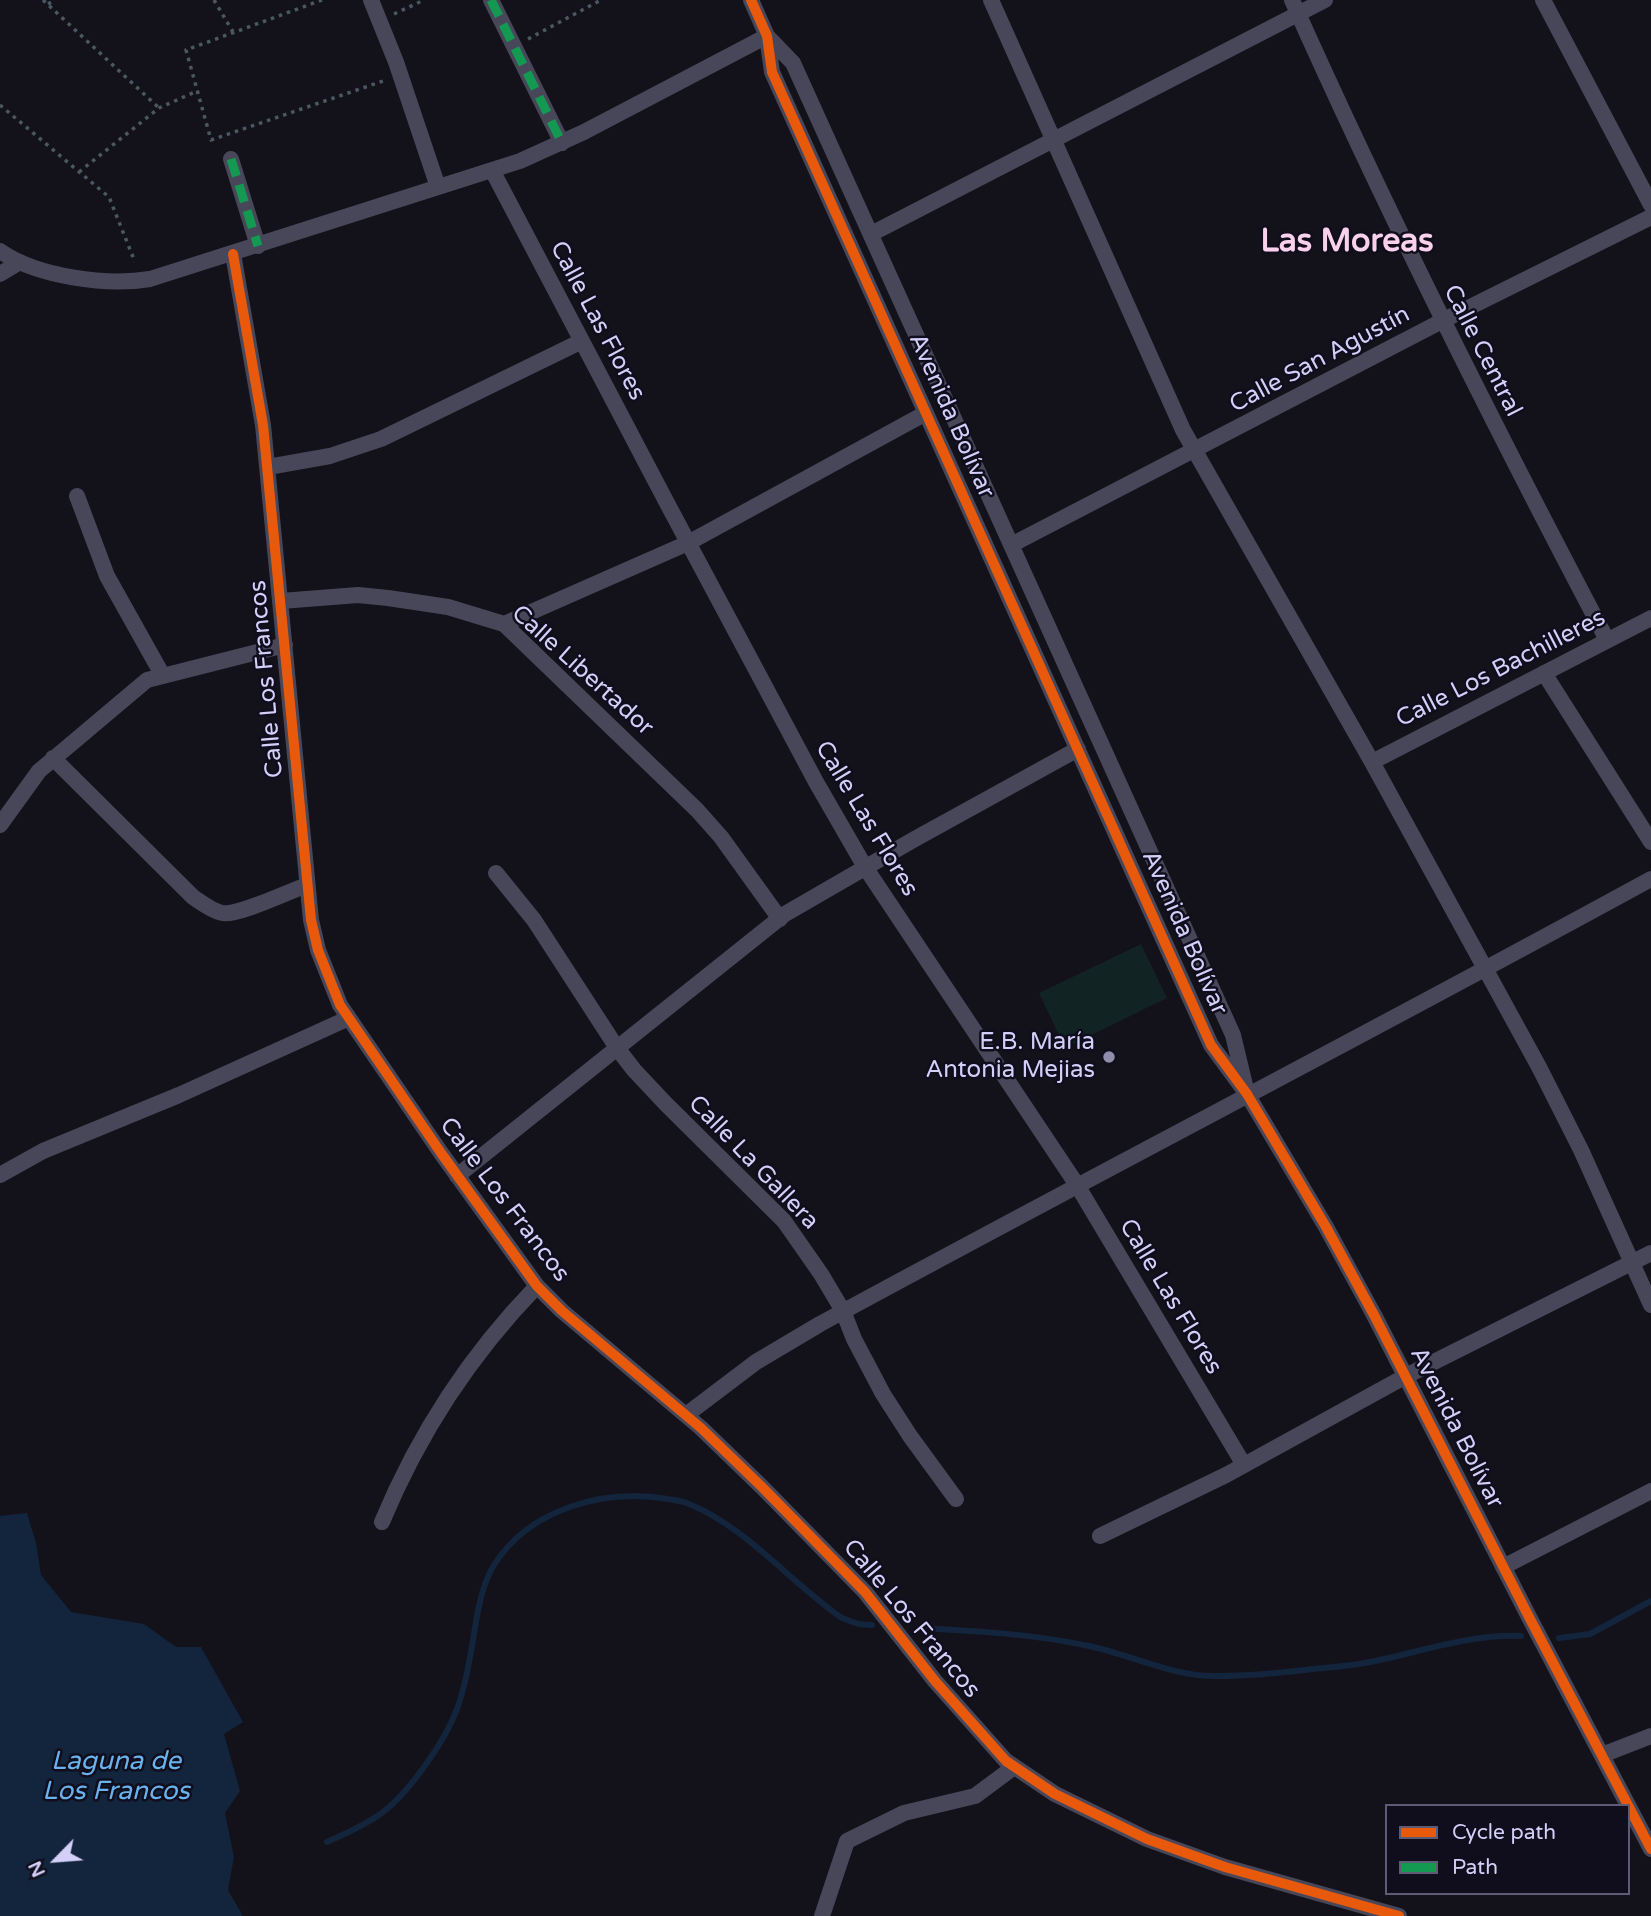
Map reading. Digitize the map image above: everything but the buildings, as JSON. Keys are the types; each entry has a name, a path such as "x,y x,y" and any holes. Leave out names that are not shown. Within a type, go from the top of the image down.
{"street":[{"path":"371,0 438,187"},
{"path":"491,0 562,143"},
{"name":"Avenida Bolívar","path":"751,0 767,36 772,72 1212,1045 1247,1094 1326,1227 1628,1804"},
{"path":"991,0 1156,372 1195,451 1372,762 1539,1067 1581,1150 1651,1305"},
{"path":"871,234 1053,141 1295,7 1325,0"},
{"path":"1543,0 1651,205"},
{"name":"Calle Central","path":"1295,7 1443,321 1607,640"},
{"path":"0,251 20,262 65,275 103,282 143,281 492,170 562,143 767,36"},
{"name":"Avenida Bolívar","path":"767,36 793,63 871,234 1233,1035 1247,1094"},
{"path":"231,159 258,246"},
{"name":"Calle Las Flores","path":"492,170 688,543 864,867 1077,1185 1244,1465"},
{"name":"Calle San Agustín","path":"1011,545 1443,321 1651,217"},
{"name":"Calle Los Francos","path":"233,254 257,380 268,467 307,885 318,950 329,981 349,1018 457,1175 537,1286 562,1311 686,1415 762,1487 865,1592 952,1700 1014,1767 1055,1794 1100,1818 1171,1848 1225,1867 1399,1916"},
{"path":"0,274 20,262"},
{"path":"268,467 330,456 382,439 582,341"},
{"path":"504,624 688,543 926,413"},
{"path":"77,496 107,576 163,676"},
{"name":"Calle Libertador","path":"281,601 358,595 378,597 448,607 504,624 697,810 721,836 780,919"},
{"name":"Calle Los Bachilleres","path":"1372,762 1651,618"},
{"path":"0,825 39,771 147,680 285,645"},
{"path":"1545,673 1651,842"},
{"path":"457,1175 780,919 864,867 1078,749"},
{"path":"53,758 193,897 215,911 237,911 307,885"},
{"name":"Calle La Gallera","path":"496,873 534,920 617,1048 665,1104 784,1221 843,1311 854,1339 883,1394 909,1436 956,1499"},
{"path":"686,1415 756,1362 843,1311 1651,879"},
{"path":"0,1175 43,1151 179,1095 349,1018"},
{"path":"1100,1536 1244,1465 1406,1376 1651,1253"},
{"path":"382,1522 416,1447 466,1370 504,1320 537,1286"},
{"path":"1503,1567 1651,1491"},
{"path":"1602,1755 1651,1736"},
{"path":"821,1916 847,1841 904,1813 975,1796 1014,1767"},
{"name":"Avenida Bolívar","path":"1630,1809 1651,1849"}],"path":[{"path":"43,0 159,108"},
{"path":"48,4 55,0"},
{"path":"214,0 233,32"},
{"path":"323,0 186,50 211,140 400,75"},
{"path":"380,21 424,0"},
{"path":"514,46 601,0"},
{"path":"79,172 159,108 197,92"},
{"path":"0,105 109,197 143,281"}],"shaded area":[{"path":"1141,944 1167,998 1065,1048 1039,993"}],"water":[{"name":"Laguna de Los Francos","path":"27,1513 36,1543 41,1575 71,1612 144,1624 176,1647 201,1647 243,1722 224,1734 240,1791 225,1813 234,1857 228,1890 243,1916 0,1916 0,1516"}],"waterway":[{"path":"327,1842 379,1815 402,1795 424,1766 444,1736 459,1703 481,1598 494,1565 509,1545 528,1529 571,1506 595,1500 644,1496 687,1503 730,1526 842,1618 858,1624 872,1625"},
{"path":"1559,1638 1590,1634 1651,1601"},
{"path":"920,1628 1068,1642 1184,1673 1217,1676 1349,1665 1464,1641 1521,1636"}],"marked path":[{"path":"491,0 562,143"},
{"path":"231,159 258,246"}],"cycle path":[{"path":"751,0 767,36 772,72 1211,1045 1247,1094 1326,1227 1627,1804"},
{"path":"233,254 263,425 311,920 318,950 340,1005 441,1153 537,1286 562,1311 701,1428 762,1487 865,1592 935,1681 1006,1761 1055,1794 1147,1839 1225,1867 1399,1916"},
{"path":"1630,1809 1651,1849"}],"place":[{"name":"E.B. María Antonia Mejias","path":"1109,1057"}],"district":[{"name":"Las Moreas","path":"1347,243"}]}
